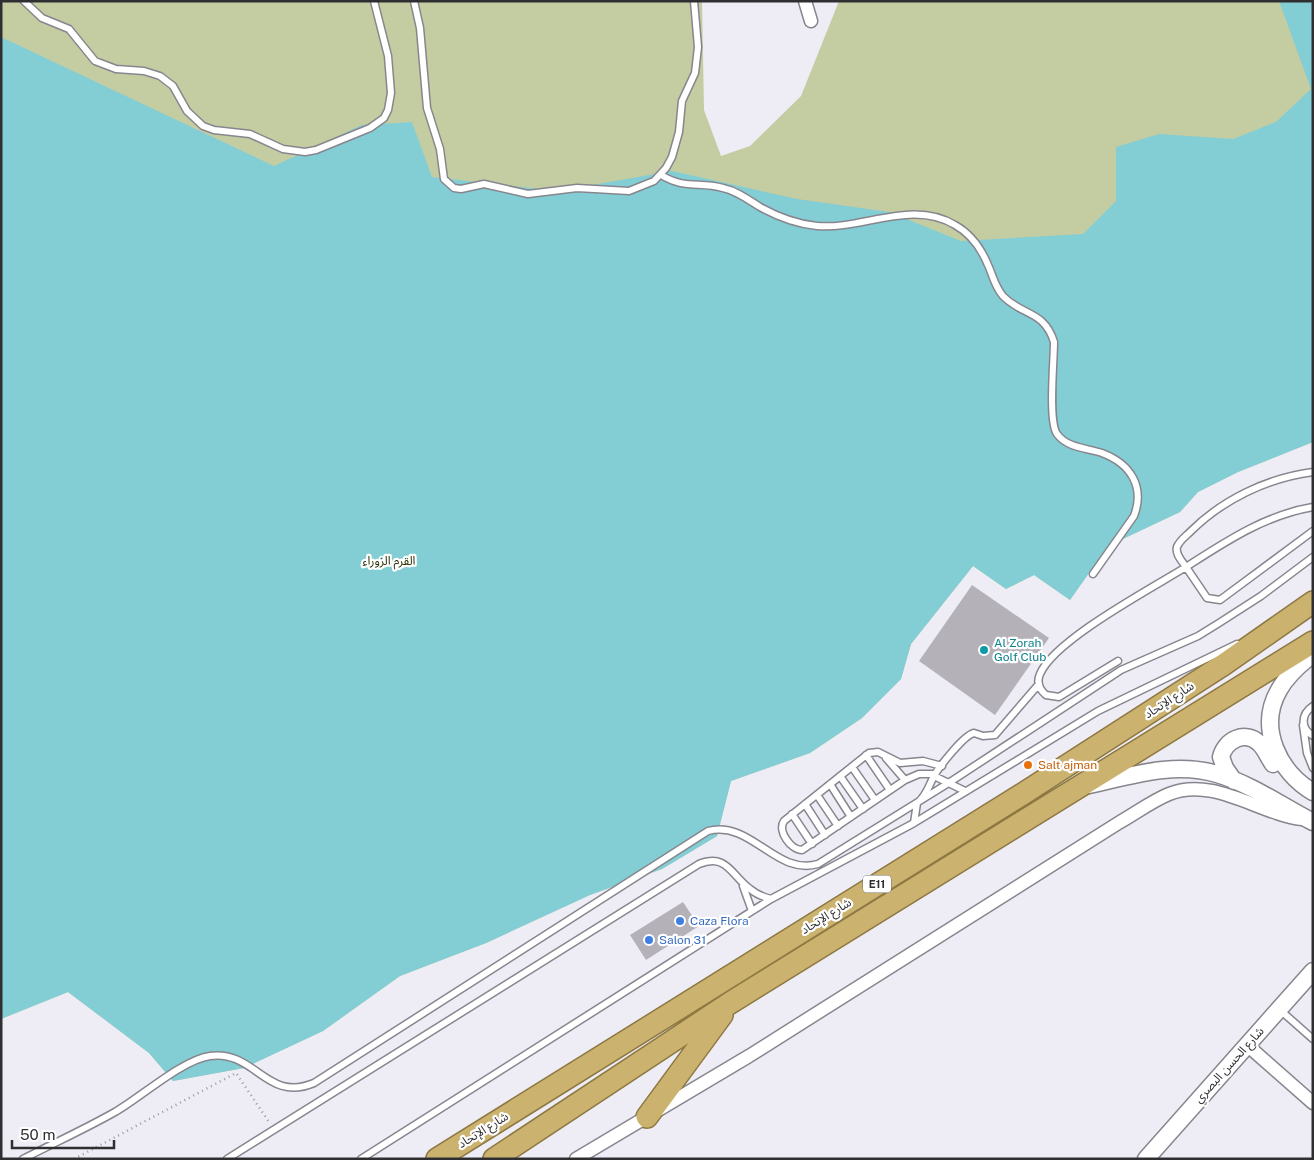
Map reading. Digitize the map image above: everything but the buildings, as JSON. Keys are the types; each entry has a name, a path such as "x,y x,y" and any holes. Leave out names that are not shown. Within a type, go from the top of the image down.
{"highway":[{"name":"شارع الإتحاد","path":"437,1159 1021,795 1284,623 1313,602"},
{"name":"شارع الإتحاد","path":"494,1159 730,1003 1072,789 1313,642"},
{"path":"647,1117 730,1003"}],"street":[{"path":"805,1 811,21"},
{"path":"1289,774 1272,742 1270,728 1272,706 1279,689 1292,672 1313,654"},
{"path":"1234,781 1225,768 1221,757 1228,744 1242,737 1257,741 1276,767 1313,792"},
{"path":"1072,789 1146,772 1182,769 1217,774 1310,821"},
{"path":"576,1159 749,1056 1120,822 1171,793 1201,789 1217,792 1277,814 1310,821"},
{"name":"شارع الحسن البصري","path":"1146,1159 1313,971"},
{"path":"1247,1045 1313,1103"}],"lane":[{"path":"24,1 42,18 69,29 95,61 116,69 144,71 160,76 173,86 187,111 203,126 214,130 250,134 283,149 305,152 316,150 370,128 384,118 388,110 391,93 388,56 374,1"},
{"path":"414,1 422,46 426,101 440,150 444,179 448,184 461,189 492,184 528,194 577,188 629,191 646,186 661,175 672,157 676,144 682,101 690,85 697,60 694,1"},
{"path":"661,175 689,186 716,186 733,191 773,214 801,224 846,226 898,216 921,214 954,224 972,238 984,256 996,287 1012,304 1043,321 1050,331 1054,342 1052,416 1056,434 1070,445 1102,453 1122,464 1136,482 1139,494 1134,516 1093,574"},
{"path":"1313,472 1273,481 1244,494 1217,510 1178,544 1177,552 1206,598 1220,600 1313,531"},
{"path":"1118,661 1059,697 1046,695 1039,684 1039,675 1044,668 1072,639 1224,542 1260,524 1313,507"},
{"path":"917,802 1121,670 1198,636 1219,624 1313,558"},
{"path":"361,1159 771,899 914,823 1098,711 1284,623"},
{"path":"24,1159 116,1111 190,1063 208,1056 227,1056 243,1061 265,1079 280,1087 297,1088 314,1083 708,831 723,829 737,832 785,863 810,866 825,860 922,799 934,775 969,734 995,735 1039,684"},
{"path":"1313,706 1305,714 1303,725 1307,753 1313,768"},
{"path":"1303,725 1313,736"},
{"path":"942,766 923,761 900,763 874,752 866,756 792,814 782,824 782,832 796,850 802,850 905,780 918,774 934,775 947,784 965,791"},
{"path":"882,754 905,780"},
{"path":"866,756 890,790"},
{"path":"852,767 875,800"},
{"path":"840,776 863,809"},
{"path":"830,784 851,816"},
{"path":"817,795 838,826"},
{"path":"914,823 917,802"},
{"path":"805,804 825,835"},
{"path":"792,814 812,844"},
{"path":"227,1159 699,864 709,860 719,861 739,878 748,889 760,896 771,899"},
{"path":"739,878 752,911"},
{"path":"1279,1009 1313,1039"}],"path":[{"path":"74,1159 236,1073 274,1129"}],"green space":[{"name":"القرم الزوراء","path":"1,1 702,1 704,110 721,156 750,146 801,96 839,1 1313,1 1313,442 1238,472 1198,492 1180,512 1108,546 1070,600 1034,575 1006,589 973,566 911,644 901,679 862,718 810,753 731,781 717,836 662,869 590,895 486,943 400,976 323,1031 244,1068 173,1081 149,1053 68,992 1,1019"}],"water":[{"name":"القرم الزوراء","path":"1279,1 1313,1 1313,442 1238,472 1198,492 1180,512 1108,546 1070,600 1034,575 1006,589 973,566 911,644 901,679 862,718 810,753 731,781 717,836 662,869 590,895 486,943 400,976 323,1031 244,1068 173,1081 149,1053 68,992 1,1019 1,37 274,166 362,125 412,122 432,177 558,191 672,171 797,199 889,212 961,241 1083,234 1116,201 1116,147 1159,134 1233,139 1276,122 1311,89"}],"place":[{"name":"Al Zorah Golf Club","path":"984,650"},
{"name":"Salt ajman","path":"1028,765"},
{"name":"Caza Flora","path":"680,921"},
{"name":"Salon 31","path":"649,940"}]}
